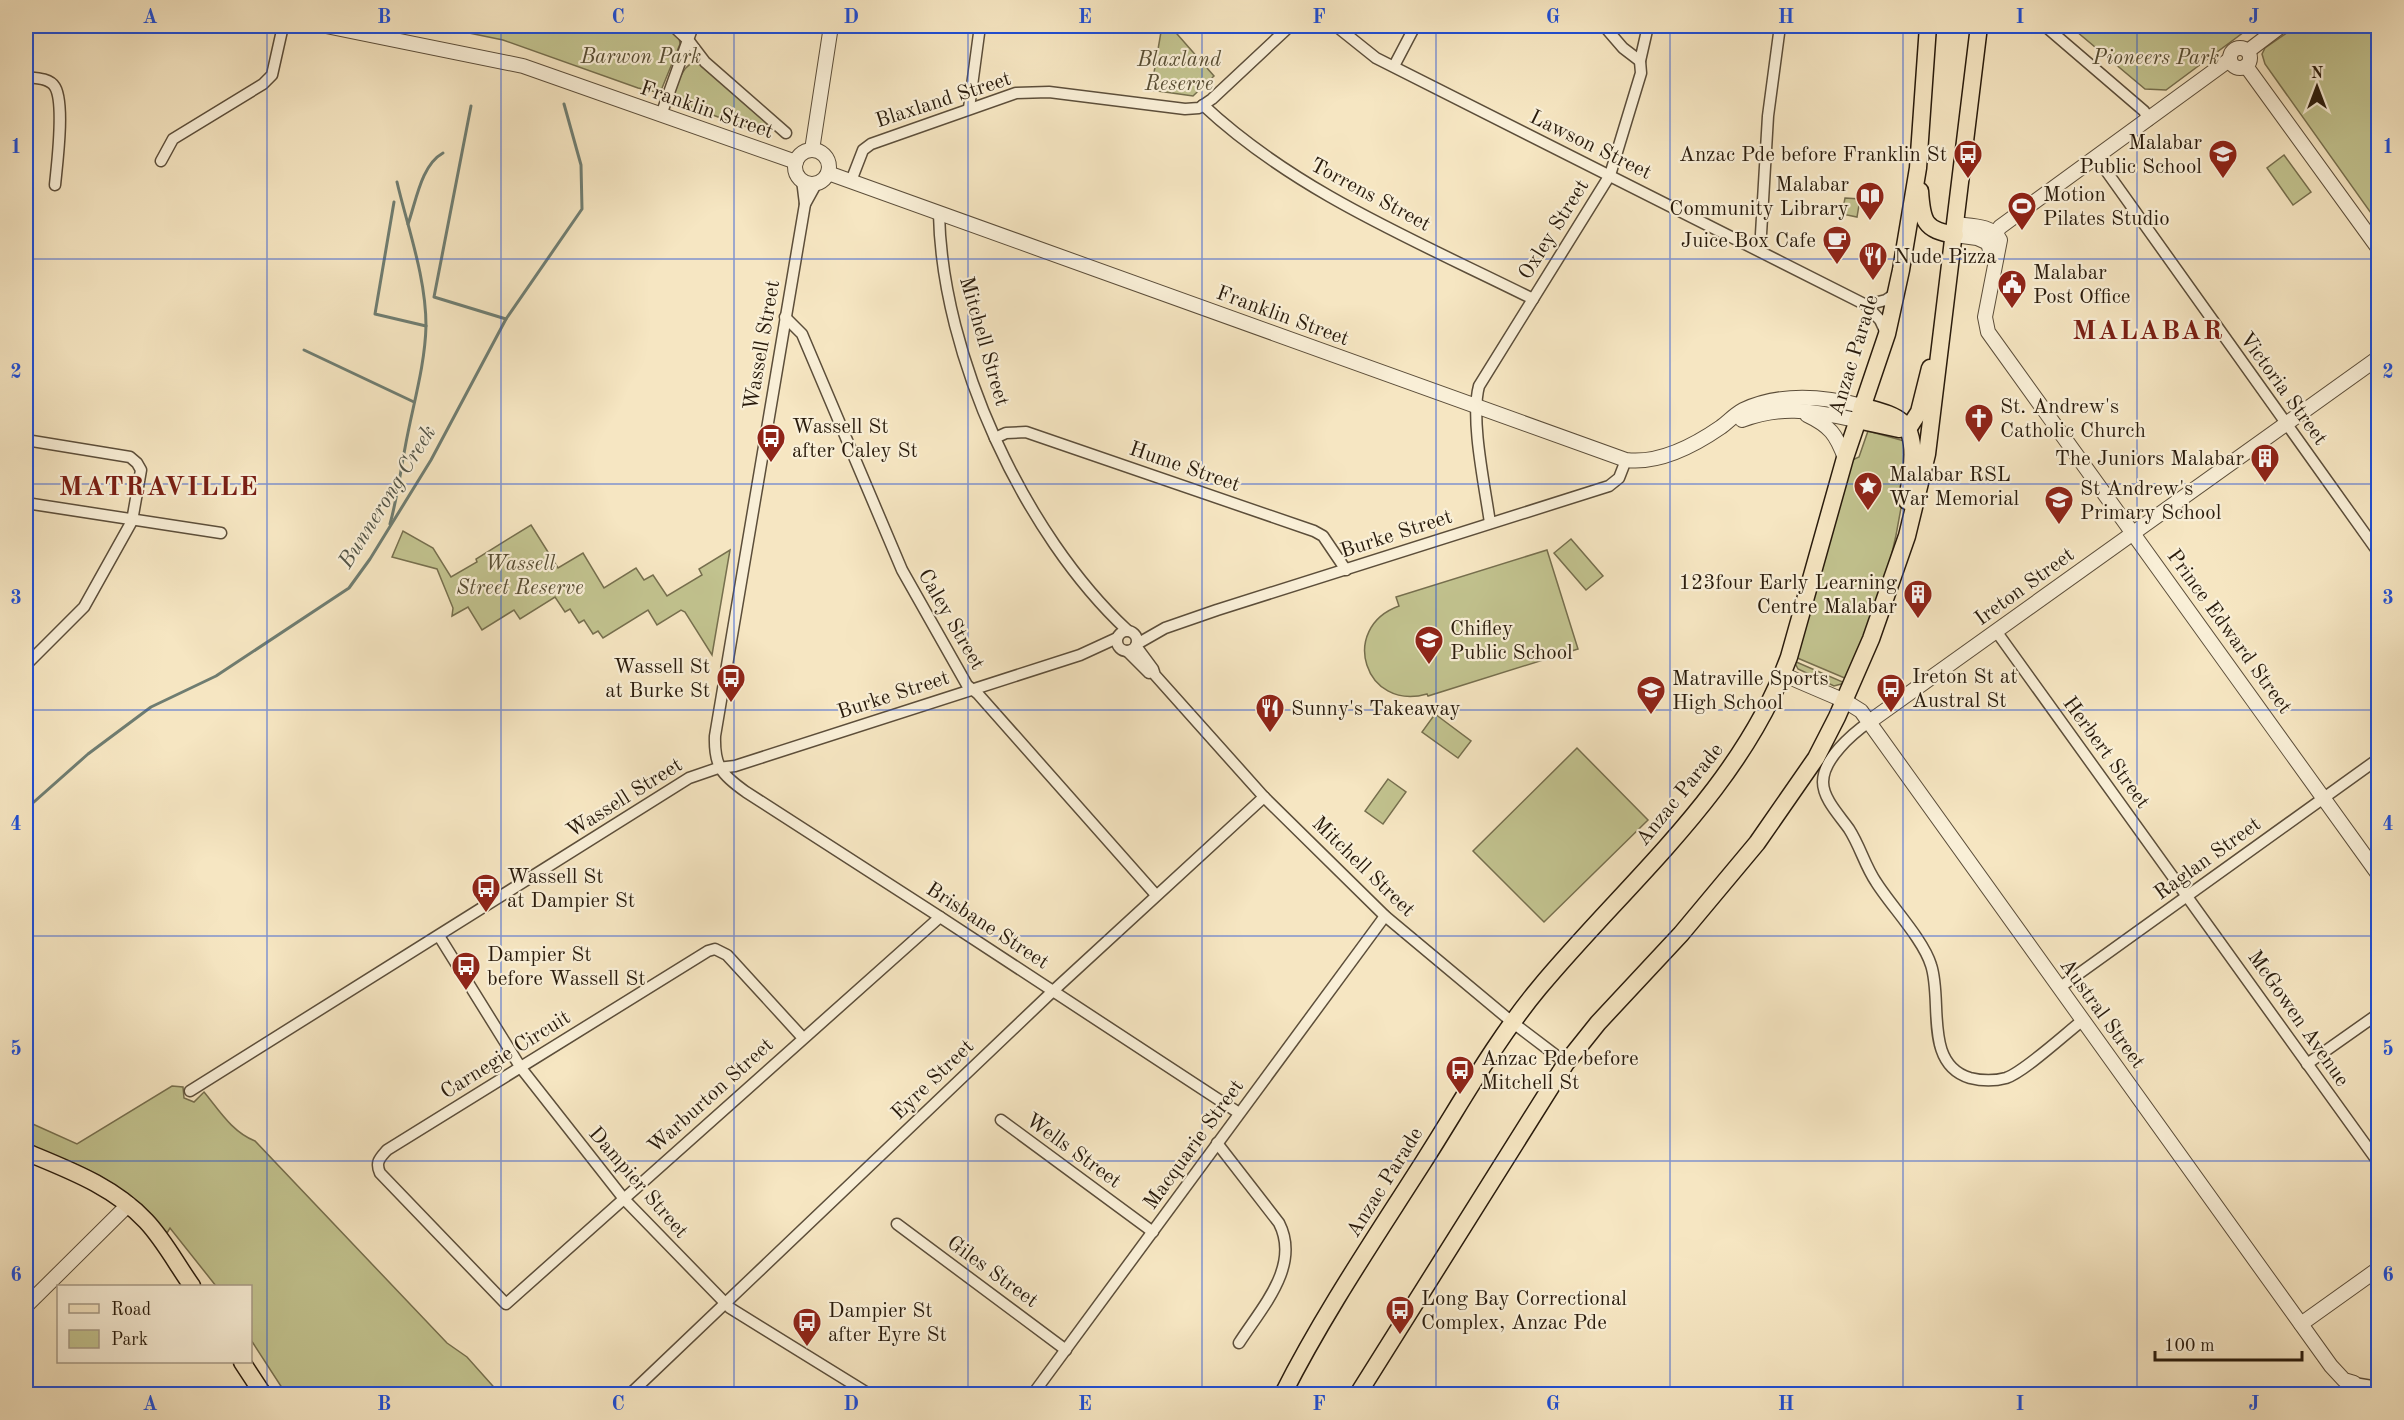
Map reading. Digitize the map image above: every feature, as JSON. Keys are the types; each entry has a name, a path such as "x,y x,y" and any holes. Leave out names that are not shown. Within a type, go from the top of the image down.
{"main road":[{"name":"Anzac Parade","path":"1283,1395 1313,1338 1512,1022 1573,948 1676,836 1717,787 1752,734 1782,674 1845,458 1887,334 1901,270 1918,168 1928,26"},
{"path":"1359,1395 1566,1063 1598,1023 1681,934 1757,843 1816,758 1845,701 1871,639 1907,536 1928,454 1979,26"},
{"path":"1918,168 1921,207 1926,223"},
{"path":"1901,270 1917,232 1926,223 1937,221 1955,229"},
{"path":"1860,413 1899,429 1907,428 1917,418 1944,321"},
{"path":"1907,428 1912,450 1907,504 1907,536"},
{"path":"26,1152 86,1177 129,1204 148,1222 191,1285"},
{"path":"243,1363 263,1395"}],"street":[{"path":"161,161 173,139 263,84 272,75 283,26"},
{"name":"Franklin Street","path":"326,26 350,28 523,66 796,162"},
{"path":"673,26 688,40 705,62 786,133"},
{"path":"661,115 693,26"},
{"path":"812,150 831,26"},
{"path":"969,108 980,26"},
{"path":"1203,105 1290,26"},
{"name":"Lawson Street","path":"1336,26 1376,58 1866,305 1880,320 1887,334"},
{"path":"1394,66 1415,26"},
{"path":"1604,26 1623,48 1640,61"},
{"name":"Oxley Street","path":"1490,523 1477,408 1479,386 1597,199 1610,174 1641,73 1640,61 1648,26"},
{"path":"1760,251 1768,116 1780,26"},
{"path":"2045,26 2144,111 2150,120"},
{"path":"1955,229 1984,228 1991,238 2000,227 2150,120 2229,60 2238,68 2281,26"},
{"path":"2247,58 2379,248"},
{"path":"26,77 50,78 55,87 58,100 59,142 55,185"},
{"name":"Blaxland Street","path":"851,181 867,146 1016,93 1049,92 1185,109 1199,108 1203,105"},
{"name":"Torrens Street","path":"1203,105 1222,123 1298,178 1354,211 1533,298"},
{"path":"812,150 818,151 826,158 828,173 816,184 801,180 796,172 796,162 800,154 812,150"},
{"name":"Victoria Street","path":"2097,158 2379,552"},
{"name":"Franklin Street","path":"828,173 1626,460 1647,461 1671,453 1721,426 1743,410 1779,399 1812,398 1860,413"},
{"name":"Wassell Street","path":"801,180 805,204"},
{"name":"Wassell Street","path":"190,1091 689,778 718,768 714,753 715,736 785,317 805,204 816,184"},
{"name":"Mitchell Street","path":"939,214 945,279 978,401 1012,477 1079,580 1091,594 1094,603 1127,641 1148,672 1155,675 1264,796 1385,916 1512,1022 1566,1063"},
{"name":"Prince Edward Street","path":"1991,238 2001,244 1985,316 1988,332 2379,874"},
{"path":"1866,305 1886,300 1895,294"},
{"name":"Caley Street","path":"785,317 802,334 906,580 971,689 978,694 1156,896"},
{"name":"Ireton Street","path":"1869,722 2379,358"},
{"path":"1794,409 1827,426 1836,436 1845,458"},
{"name":"Franklin Street","path":"1721,426 1735,424 1769,412 1794,409 1860,413"},
{"name":"Hume Street","path":"995,438 1006,433 1026,432 1314,531 1323,536 1346,570"},
{"path":"26,440 129,457 137,463 141,470 132,521 84,607 26,665"},
{"name":"Burke Street","path":"718,768 735,766 1609,486 1619,478 1626,460"},
{"path":"26,503 221,533"},
{"name":"Herbert Street","path":"1996,631 2187,896"},
{"name":"Austral Street","path":"1782,674 1845,701 1856,708 1869,722 2338,1375 2352,1389 2379,1388"},
{"path":"1869,722 1830,762 1823,785 1829,800 1853,836 1876,882 1929,959 1934,974 1939,1044 1949,1062 1970,1078 1990,1080 2006,1078 2019,1071 2083,1020"},
{"name":"Raglan Street","path":"2059,988 2379,759"},
{"name":"Brisbane Street","path":"718,768 746,792 1239,1113"},
{"name":"Eyre Street","path":"630,1395 1053,991 1264,796"},
{"name":"McGowen Avenue","path":"2187,896 2379,1162"},
{"name":"Macquarie Street","path":"1033,1395 1385,916"},
{"name":"Warburton Street","path":"506,1304 940,917"},
{"name":"Dampier Street","path":"438,936 521,1068 624,1199 724,1304 869,1395"},
{"name":"Carnegie Circuit","path":"506,1304 380,1173 377,1166 379,1159 387,1150 708,951 715,950 727,955 803,1038"},
{"path":"2307,1064 2379,1014"},
{"name":"Wells Street","path":"1001,1120 1152,1232"},
{"path":"1217,1143 1279,1223 1285,1234 1287,1247 1286,1264 1279,1281 1239,1343"},
{"path":"26,1306 129,1204"},
{"name":"Giles Street","path":"897,1224 1066,1350"},
{"path":"2301,1324 2379,1269"}],"green space":[{"name":"Barwon Park","path":"435,26 665,26 679,37 680,44 660,93 638,88 503,40"},
{"name":"Blaxland Reserve","path":"1162,26 1170,26 1214,76 1193,96 1151,90"},
{"name":"Pioneers Park","path":"2070,26 2252,26 2166,90 2145,89"},
{"path":"2297,26 2378,26 2378,223 2265,64 2262,54 2265,48"},
{"path":"697,61 768,123 763,133 693,108 673,97 687,66"},
{"path":"2284,155 2311,192 2293,205 2267,168"},
{"path":"1845,198 1860,199 1857,217 1842,214"},
{"path":"1868,431 1908,442 1901,508 1887,573 1874,615 1847,679 1795,657 1850,461 1859,457"},
{"name":"Wassell Street Reserve","path":"531,525 558,568 583,553 604,588 636,568 644,580 653,575 667,596 702,575 699,569 730,550 712,655 685,612 681,610 657,625 648,610 603,638 598,631 593,634 584,620 579,623 570,609 565,612 555,597 520,619 514,610 482,630 468,607 452,616 453,608 437,569 392,557 403,531 433,548 451,577"},
{"path":"1571,539 1603,576 1586,590 1554,553"},
{"path":"1547,550 1578,649 1428,696 1427,694 1405,696 1388,691 1375,680 1367,665 1365,648 1369,632 1380,617 1399,606 1396,597"},
{"path":"1794,661 1845,683 1834,686 1798,669"},
{"path":"1435,714 1471,741 1458,758 1422,732"},
{"path":"1577,748 1648,820 1544,922 1473,851"},
{"path":"1388,779 1406,792 1383,824 1365,811"},
{"path":"172,1086 183,1087 184,1098 194,1102 204,1092 233,1126 255,1141 447,1343 467,1357 500,1394 286,1394 252,1342 252,1285 215,1285 170,1228 167,1233 120,1189 86,1169 26,1145 26,1121 77,1144"}],"waterway":[{"name":"Bunnerong Creek","path":"26,809 88,754 151,707 216,676 349,588 370,559 431,460 506,319 582,209 581,165 564,104"},
{"path":"471,106 434,297 506,319"},
{"path":"408,224 424,175 429,166 443,153"},
{"path":"390,524 421,372 426,326 420,271 397,182"},
{"path":"394,202 375,314 426,326"},
{"path":"304,350 414,402"}],"place":[{"name":"Anzac Pde before Franklin St","path":"1968,180"},
{"name":"Malabar Public School","path":"2223,180"},
{"name":"Malabar Community Library","path":"1870,222"},
{"name":"Motion Pilates Studio","path":"2022,232"},
{"name":"Juice Box Cafe","path":"1837,266"},
{"name":"Nude Pizza","path":"1873,282"},
{"name":"Malabar Post Office","path":"2012,310"},
{"name":"St. Andrew's Catholic Church","path":"1979,444"},
{"name":"Wassell St after Caley St","path":"771,464"},
{"name":"The Juniors Malabar","path":"2265,484"},
{"name":"Malabar RSL War Memorial","path":"1868,512"},
{"name":"St Andrew's Primary School","path":"2059,526"},
{"name":"123four Early Learning Centre Malabar","path":"1918,620"},
{"name":"Chifley Public School","path":"1429,666"},
{"name":"Wassell St at Burke St","path":"731,704"},
{"name":"Ireton St at Austral St","path":"1891,714"},
{"name":"Matraville Sports High School","path":"1651,716"},
{"name":"Sunny's Takeaway","path":"1270,734"},
{"name":"Wassell St at Dampier St","path":"486,914"},
{"name":"Dampier St before Wassell St","path":"466,992"},
{"name":"Anzac Pde before Mitchell St","path":"1460,1096"},
{"name":"Long Bay Correctional Complex, Anzac Pde","path":"1400,1336"},
{"name":"Dampier St after Eyre St","path":"807,1348"}],"district":[{"name":"MALABAR","path":"2148,330"},
{"name":"MATRAVILLE","path":"159,486"}]}
